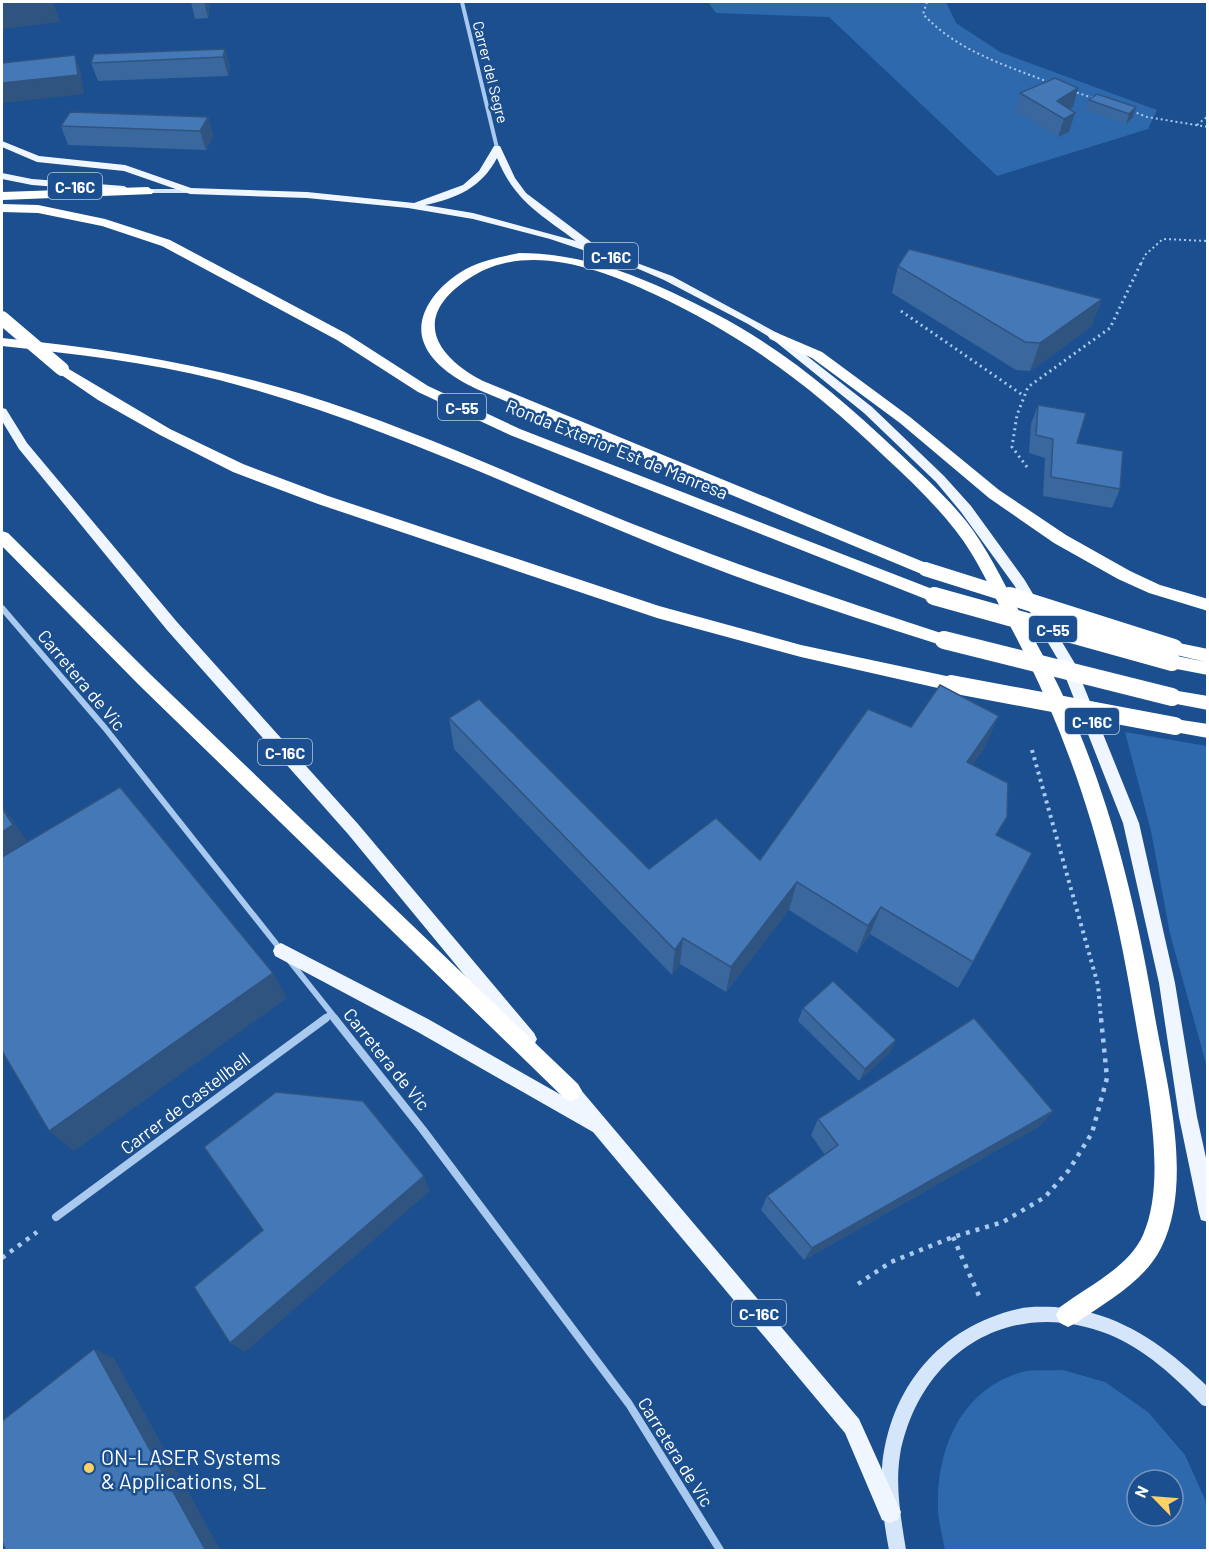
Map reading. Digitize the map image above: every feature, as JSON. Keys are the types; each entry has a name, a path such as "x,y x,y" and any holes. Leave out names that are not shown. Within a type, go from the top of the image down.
{"highway":[{"path":"2,196 148,191"},
{"name":"Ronda Exterior Est de Manresa","path":"2,208 38,209 93,220 166,243 342,337 423,389 515,432 934,596 1173,655 1208,669"},
{"path":"1068,1316 1120,1277 1143,1256 1154,1239 1166,1174 1160,1109 1140,980 1102,823 1073,738 1044,671 991,574 967,536 916,477 852,417 783,361 712,318 631,279 572,260 525,256 502,260 465,276 450,285 431,311 428,330 431,345 462,376 701,478 925,569 1173,655 1208,656"},
{"path":"2,318 62,369 165,432 238,468 333,504 657,612 801,651 951,684 1208,731"},
{"path":"775,336 817,355 904,420 994,494 1060,539 1145,584 1208,605"},
{"name":"C-55","path":"2,342 98,351 172,364 247,383 326,407 421,442 664,543 786,588 944,640 1172,697 1208,703"},
{"name":"C-16C","path":"2,537 162,697 571,1090"}],"main road":[{"path":"2,144 37,159 125,168 190,191"},
{"path":"408,205 438,199 478,181 489,167 497,148"},
{"path":"497,148 510,178 522,195 597,251"},
{"name":"C-16C","path":"2,176 32,182 82,187 307,195 408,205 473,216 554,237 668,278 775,336 868,410 940,479 995,547 1067,662 1131,823 1167,983 1188,1117 1208,1213"},
{"name":"C-16C","path":"2,412 23,446 172,626 353,829 852,1426 890,1512 897,1551"},
{"path":"282,951 422,1025 603,1128"},
{"path":"890,1512 892,1454 899,1427 915,1388 934,1362 952,1346 991,1323 1016,1317 1068,1316 1092,1321 1141,1342 1165,1359 1208,1399"}],"street":[{"name":"Carrer del Segre","path":"462,2 497,148"},
{"name":"Carretera de Vic","path":"2,608 105,728 423,1130 629,1404 720,1551"},
{"name":"Carrer de Castellbell","path":"56,1217 331,1014"}],"path":[{"path":"927,2 923,15 957,43 1054,85"},
{"path":"1065,88 1106,102"},
{"path":"1127,110 1147,117 1208,127"},
{"path":"1197,125 1208,116"},
{"path":"1027,467 1012,447 1017,415 1028,387 1110,328 1145,255 1163,239 1208,241"},
{"path":"901,311 1024,396"},
{"path":"858,1284 891,1262 953,1237 1003,1222 1045,1197 1069,1170 1092,1133 1107,1078 1098,985 1032,750"},
{"path":"2,1258 56,1217"},
{"path":"953,1237 991,1323"}],"shaded area":[{"path":"708,2 946,2 956,23 1000,52 1157,110 1148,129 997,176 829,17 716,13"},
{"path":"1125,732 1207,746 1207,1067 1170,934 1151,831"},
{"path":"1063,1370 1105,1382 1148,1412 1185,1455 1207,1504 1207,1550 945,1550 938,1513 939,1479 949,1439 958,1421 984,1391 1001,1380 1022,1372"}],"building":[{"path":"225,49 223,57 91,63 94,54"},
{"path":"75,55 78,75 2,83 2,63"},
{"path":"1055,78 1078,88 1057,101 1075,113 1064,119 1020,93"},
{"path":"1097,94 1136,107 1129,114 1089,100"},
{"path":"70,112 208,117 200,131 61,126"},
{"path":"909,249 1102,299 1040,343 1025,342 898,266"},
{"path":"1038,405 1086,413 1077,443 1123,451 1120,489 1051,477 1053,439 1036,435"},
{"path":"940,685 999,716 967,762 1008,783 1007,817 996,835 1032,853 973,962 881,907 868,926 797,882 731,967 683,938 675,950 449,718 479,699 649,869 716,818 760,860 868,709 911,727"},
{"path":"120,787 273,973 49,1131 2,1051 2,857"},
{"path":"2,808 13,825 2,832"},
{"path":"833,981 896,1040 865,1069 803,1008"},
{"path":"974,1018 1053,1111 812,1248 767,1196 838,1145 818,1119"},
{"path":"276,1092 363,1101 424,1176 230,1343 194,1287 263,1230 204,1147"},
{"name":"ON-LASER Systems & Applications, SL","path":"94,1349 206,1551 6,1551 2,1541 2,1421"}],"place":[{"name":"ON-LASER Systems & Applications, SL","path":"89,1468"}]}
